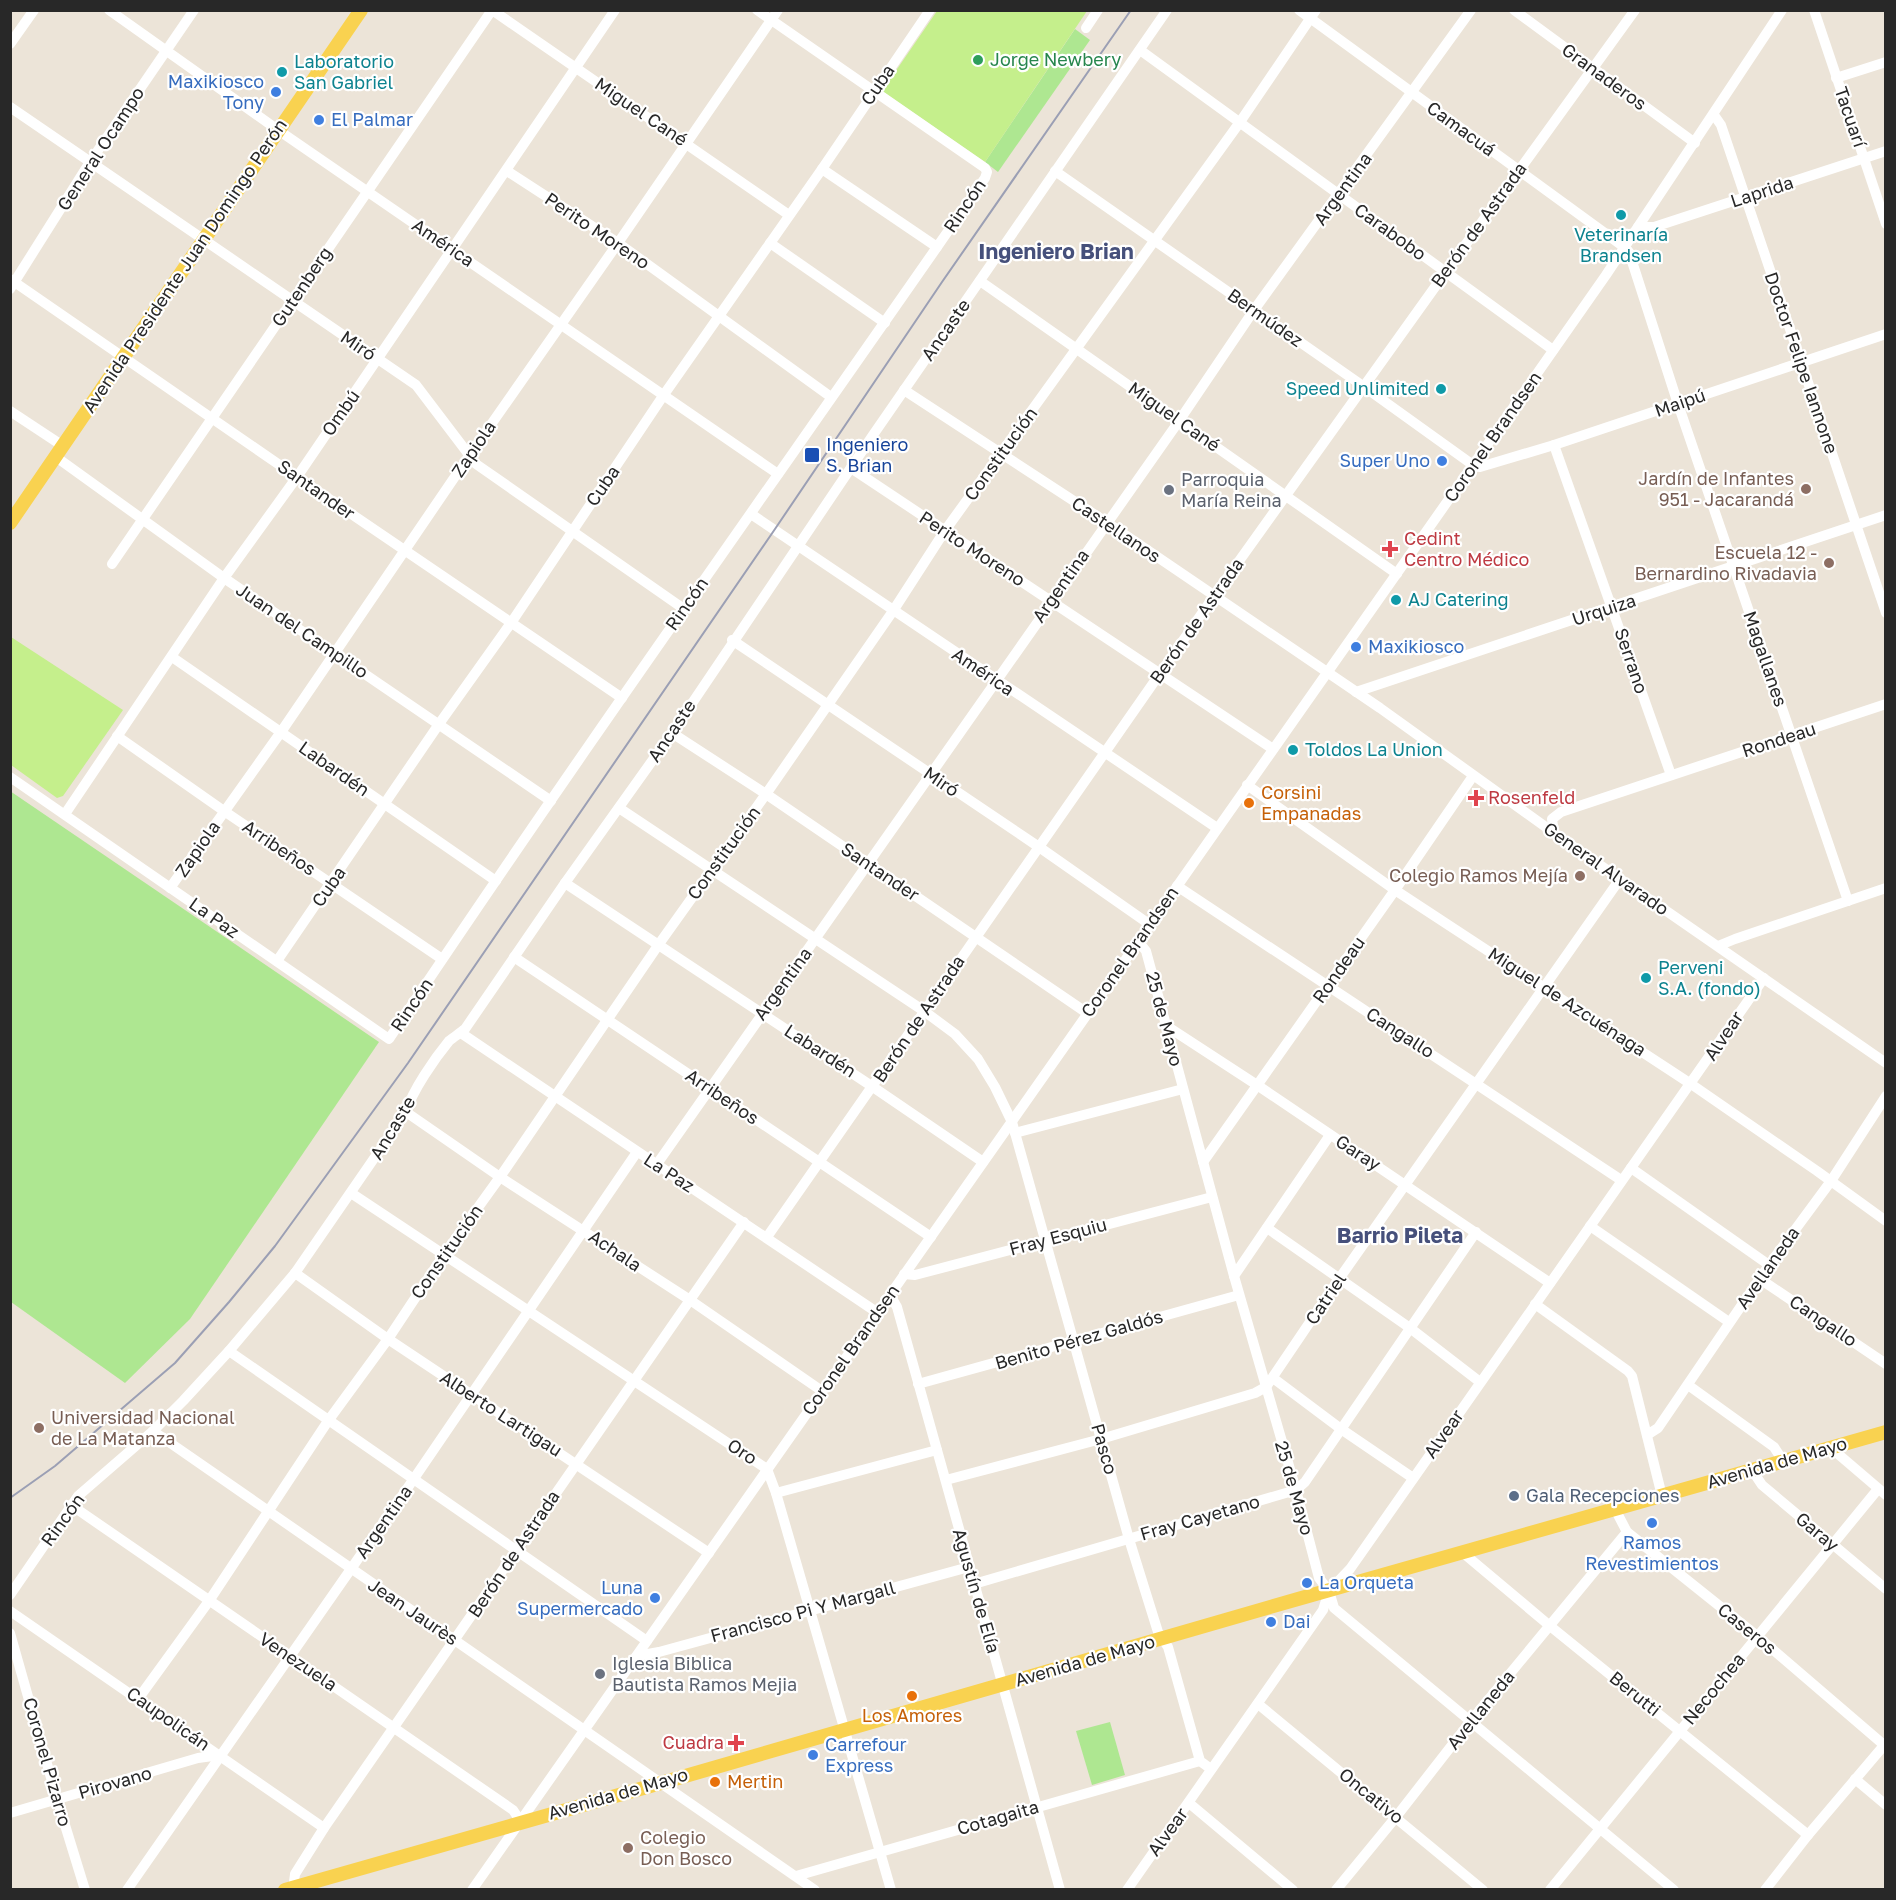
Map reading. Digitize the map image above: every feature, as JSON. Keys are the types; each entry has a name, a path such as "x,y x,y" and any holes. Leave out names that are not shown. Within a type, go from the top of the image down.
{"main road":[{"name":"Avenida Presidente Juan Domingo Perón","path":"10,523 361,10"},
{"name":"Avenida de Mayo","path":"290,1889 312,1886 521,1822 1886,1432"}],"street":[{"path":"10,44 34,10"},
{"name":"América","path":"109,10 278,130 778,474"},
{"name":"General Ocampo","path":"12,283 90,162 194,10"},
{"name":"Miguel Cané","path":"492,10 789,215"},
{"name":"Gutenberg","path":"112,564 492,10"},
{"name":"Ombú","path":"65,814 224,578 297,477 615,10"},
{"path":"757,10 774,15 873,92"},
{"name":"Cuba","path":"277,962 439,724 511,623 663,396 930,10"},
{"path":"1086,28 1098,10"},
{"name":"Ancaste","path":"153,1431 229,1351 294,1273 406,1112 427,1073 451,1039 465,1029 672,733 732,640 1167,10"},
{"name":"Camacuá","path":"1299,10 1313,15 1412,93 1624,247"},
{"name":"Argentina","path":"657,1164 1051,600 1179,421 1254,310 1471,10"},
{"name":"Granaderos","path":"1514,10 1695,143"},
{"name":"Berón de Astrada","path":"767,1237 1214,596 1635,10"},
{"name":"Coronel Brandsen","path":"472,1890 1473,465 1638,227 1782,10"},
{"name":"Tacuarí","path":"1814,10 1886,224"},
{"name":"Zapiola","path":"170,888 335,654 774,15"},
{"name":"Constitución","path":"138,1699 209,1601 328,1421 388,1339 658,944 893,611 944,532 1240,122 1313,15"},
{"name":"Carabobo","path":"1140,50 1553,350"},
{"path":"1836,78 1886,62"},
{"name":"Rincón","path":"389,1039 495,881 985,178 987,172 985,168 873,92"},
{"name":"Miró","path":"10,107 420,390 476,464 684,609"},
{"name":"Doctor Felipe Iannone","path":"1714,115 1721,125 1886,613"},
{"name":"Laprida","path":"1638,227 1654,227 1886,151"},
{"path":"822,169 937,247"},
{"name":"Perito Moreno","path":"507,171 618,243 831,397"},
{"name":"Bermúdez","path":"1055,171 1473,465"},
{"path":"770,243 885,323"},
{"name":"Magallanes","path":"1624,247 1632,259 1678,404 1848,901"},
{"name":"Miguel Cané","path":"980,281 1397,574"},
{"name":"Santander","path":"12,283 124,357 622,698"},
{"name":"Maipú","path":"1473,465 1486,466 1554,446 1886,334"},
{"name":"Castellanos","path":"904,390 1106,522 1327,672"},
{"name":"Juan del Campillo","path":"10,411 142,518 224,578 551,801"},
{"name":"Serrano","path":"1554,446 1671,775"},
{"name":"Perito Moreno","path":"850,468 1273,749"},
{"name":"América","path":"751,514 1217,828"},
{"name":"Urquiza","path":"1356,692 1886,515"},
{"name":"Miró","path":"732,640 1149,924"},
{"name":"Labardén","path":"172,657 495,881"},
{"name":"General Alvarado","path":"1327,672 1554,833 1886,1063"},
{"name":"Rondeau","path":"1554,833 1552,819 1561,812 1886,704"},
{"name":"Santander","path":"672,733 766,794 1087,1013"},
{"name":"Arribeños","path":"117,736 442,959"},
{"name":"Rondeau","path":"1203,1162 1473,776"},
{"name":"La Paz","path":"10,777 389,1039"},
{"name":"Miguel de Azcuénaga","path":"1247,785 1395,890 1691,1084 1886,1221"},
{"path":"619,808 955,1034 978,1059 1012,1122"},
{"name":"Catriel","path":"1270,1382 1339,1279 1620,879"},
{"name":"Labardén","path":"565,883 983,1162"},
{"name":"Cangallo","path":"1178,886 1621,1180"},
{"path":"1718,946 1886,888"},
{"name":"25 de Mayo","path":"1138,941 1146,951 1239,1295 1270,1382 1319,1578 1329,1592 1334,1608 1674,1890"},
{"name":"Arribeños","path":"514,957 931,1237"},
{"name":"Alvear","path":"1127,1890 1323,1610 1329,1592 1350,1569 1764,978"},
{"name":"Garay","path":"1165,1025 1550,1282"},
{"name":"La Paz","path":"461,1033 878,1313"},
{"path":"1015,1133 1183,1089"},
{"name":"Avellaneda","path":"1647,1435 1659,1428 1769,1265 1831,1181 1886,1096"},
{"name":"Achala","path":"406,1112 500,1177 690,1300 822,1391"},
{"name":"Pasco","path":"1012,1122 1129,1539 1158,1632 1168,1647 1200,1761"},
{"path":"1234,1276 1330,1135"},
{"name":"Argentina","path":"127,1890 638,1152"},
{"path":"1630,1168 1769,1265"},
{"name":"Oro","path":"351,1193 766,1469 776,1493 811,1610 891,1890"},
{"name":"Fray Esquiu","path":"904,1274 915,1275 1212,1197"},
{"name":"Berón de Astrada","path":"290,1889 295,1874 324,1828 744,1222"},
{"path":"1590,1226 1730,1322"},
{"path":"1267,1228 1410,1328 1480,1382"},
{"path":"1296,1490 1305,1482 1476,1232"},
{"name":"Alberto Lartigau","path":"294,1273 470,1395 709,1553"},
{"name":"Cangallo","path":"1760,1279 1886,1364"},
{"name":"Agustín de Elía","path":"890,1294 897,1307 1060,1890"},
{"name":"Benito Pérez Galdós","path":"918,1384 1239,1295"},
{"path":"1535,1304 1628,1371 1634,1380 1662,1496"},
{"path":"229,1351 647,1641"},
{"path":"945,1480 1101,1439 1255,1394 1270,1382 1413,1478"},
{"path":"1688,1385 1774,1447 1783,1461"},
{"name":"Rincón","path":"10,1595 82,1492 153,1431"},
{"name":"Jean Jaurès","path":"153,1431 586,1729 660,1784 815,1890"},
{"path":"1831,1448 1882,1492"},
{"path":"776,1493 936,1450"},
{"name":"Garay","path":"1752,1470 1762,1485 1886,1589"},
{"name":"Fray Cayetano","path":"974,1584 1296,1490"},
{"name":"Necochea","path":"1550,1890 1757,1636 1882,1492"},
{"name":"Venezuela","path":"71,1505 513,1810 521,1822"},
{"name":"Caseros","path":"1615,1509 1627,1532 1757,1636 1885,1744"},
{"name":"Avellaneda","path":"1336,1890 1470,1722 1627,1532"},
{"name":"Berutti","path":"1462,1552 1808,1835"},
{"name":"Francisco Pi Y Margall","path":"637,1656 659,1652 969,1567"},
{"name":"Caupolicán","path":"10,1611 324,1828"},
{"name":"Coronel Pizarro","path":"10,1634 85,1890"},
{"name":"Oncativo","path":"1258,1704 1483,1890"},
{"path":"1771,1887 1808,1835 1885,1744"},
{"name":"Pirovano","path":"10,1813 198,1758 220,1755"},
{"path":"1200,1761 1211,1769"},
{"name":"Cotagaita","path":"796,1876 1200,1761"},
{"path":"1855,1779 1886,1805"},
{"path":"1189,1803 1293,1890"}],"green space":[{"name":"Jorge Newbery","path":"937,11 1087,11 985,162 882,91"},
{"path":"1075,29 1090,40 998,172 985,162"},
{"path":"11,637 123,710 63,796 57,798 11,765"},
{"path":"10,791 379,1042 190,1319 125,1383 11,1302"},
{"path":"1110,1722 1125,1775 1092,1785 1076,1731"}],"railway":[{"path":"10,1498 55,1466 175,1363 275,1246 408,1063 942,282 1131,10"}],"place":[{"name":"Jorge Newbery","path":"978,60"},
{"name":"Laboratorio San Gabriel","path":"282,72"},
{"name":"Maxikiosco Tony","path":"276,92"},
{"name":"El Palmar","path":"319,120"},
{"name":"Veterinaría Brandsen","path":"1621,215"},
{"name":"Speed Unlimited","path":"1441,389"},
{"name":"Ingeniero S. Brian","path":"812,455"},
{"name":"Super Uno","path":"1442,461"},
{"name":"Jardín de Infantes 951 - Jacarandá","path":"1806,489"},
{"name":"Parroquia María Reina","path":"1169,490"},
{"name":"Cedint Centro Médico","path":"1390,549"},
{"name":"Escuela 12 - Bernardino Rivadavia","path":"1829,563"},
{"name":"AJ Catering","path":"1396,600"},
{"name":"Maxikiosco","path":"1356,647"},
{"name":"Toldos La Union","path":"1293,750"},
{"name":"Rosenfeld","path":"1476,798"},
{"name":"Corsini Empanadas","path":"1249,803"},
{"name":"Colegio Ramos Mejía","path":"1580,876"},
{"name":"Perveni S.A. (fondo)","path":"1646,978"},
{"name":"Universidad Nacional de La Matanza","path":"39,1428"},
{"name":"Gala Recepciones","path":"1514,1496"},
{"name":"Ramos Revestimientos","path":"1652,1523"},
{"name":"La Orqueta","path":"1307,1583"},
{"name":"Luna Supermercado","path":"655,1598"},
{"name":"Dai","path":"1271,1622"},
{"name":"Iglesia Biblica Bautista Ramos Mejia","path":"600,1674"},
{"name":"Los Amores","path":"912,1696"},
{"name":"Cuadra","path":"736,1743"},
{"name":"Carrefour Express","path":"813,1755"},
{"name":"Mertin","path":"715,1782"},
{"name":"Colegio Don Bosco","path":"628,1848"}],"district":[{"name":"Ingeniero Brian","path":"1056,252"},
{"name":"Barrio Pileta","path":"1400,1236"}]}
